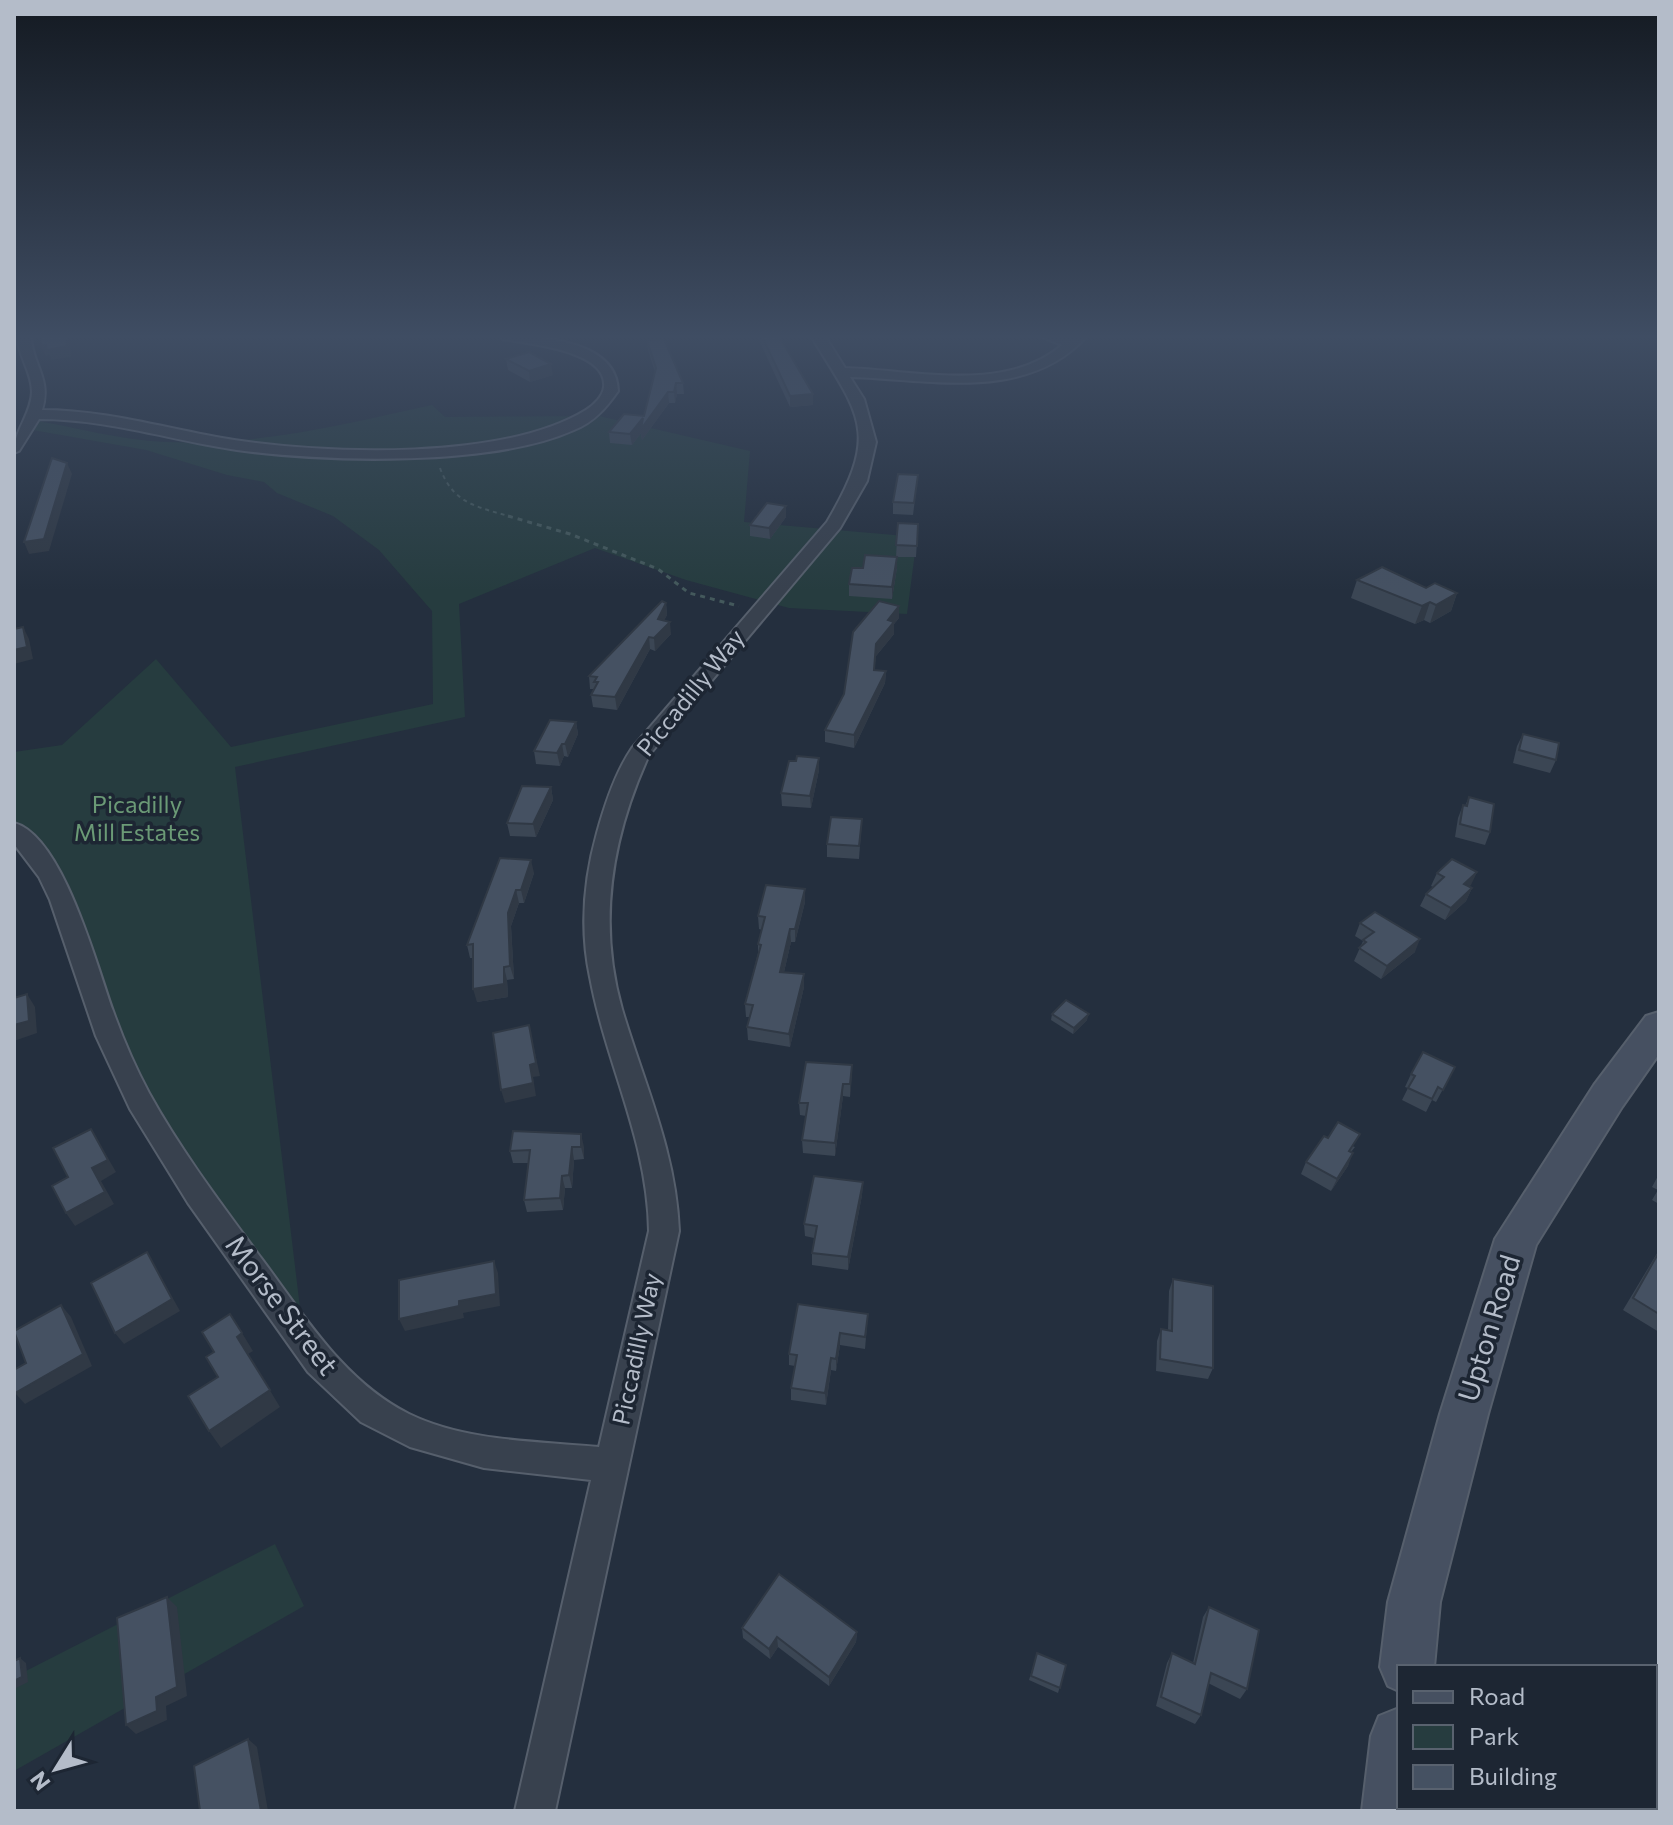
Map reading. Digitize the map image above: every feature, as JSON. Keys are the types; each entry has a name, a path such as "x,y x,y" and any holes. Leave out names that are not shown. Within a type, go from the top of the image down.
{"main road":[{"name":"Upton Road","path":"1407,1665 1414,1602 1464,1414 1516,1239 1608,1096 1659,1026"},
{"path":"1391,1811 1397,1755"}],"street":[{"path":"14,448 30,421"},
{"path":"121,421 268,449 433,451 497,447 559,431 576,421"},
{"name":"Piccadilly Way","path":"612,1465 664,1231 665,1196 657,1152 608,1006 596,942 597,890 606,839 620,790 639,753 834,524 866,462 868,442 865,421"},
{"name":"Morse Street","path":"14,830 44,863 59,888 99,1011 118,1058 169,1150 317,1359 352,1394 408,1431 480,1452 612,1465"},
{"path":"535,1811 612,1465"}],"path":[{"path":"433,451 445,482 462,502 570,534 658,569 689,593 758,611"}],"green space":[{"name":"Picadilly Mill Estates","path":"30,421 37,421 165,442 234,441 359,421 621,421 750,451 744,522 917,537 907,614 789,608 686,580 595,548 459,604 465,717 235,767 304,1341 171,1153 78,940 14,831 14,752 62,745 156,659 231,747 433,704 432,611 379,550 333,516 277,493 264,482 227,475 146,450 27,429"},
{"path":"275,1544 304,1606 14,1771 14,1677"}],"building":[{"path":"618,421 640,421 630,434 609,432"},
{"path":"52,458 67,463 44,539 24,542"},
{"path":"898,474 918,475 914,503 893,502"},
{"path":"767,503 786,506 769,528 750,525"},
{"path":"898,523 918,524 917,546 896,545"},
{"path":"865,555 897,557 892,587 849,584 852,568 863,568"},
{"path":"1382,567 1426,588 1435,583 1457,593 1436,605 1430,602 1422,606 1357,580"},
{"path":"662,601 666,603 658,619 670,622 654,638 649,637 615,697 591,695 598,682 594,682 597,677 589,676"},
{"path":"879,601 899,606 888,620 894,622 876,644 874,670 886,671 854,735 825,730 844,694 853,632"},
{"path":"23,627 27,647 14,650 14,629"},
{"path":"550,720 576,722 557,753 534,751"},
{"path":"1523,734 1559,743 1556,760 1519,750"},
{"path":"797,756 819,758 810,796 781,793 789,761 796,761"},
{"path":"522,786 551,787 533,824 507,823"},
{"path":"1469,797 1494,804 1490,832 1460,824 1463,805 1467,806"},
{"path":"831,817 862,819 859,846 827,844"},
{"path":"500,858 531,860 521,890 516,890 508,913 510,966 504,967 504,984 473,989 473,944 467,945"},
{"path":"1452,859 1477,872 1464,884 1472,888 1451,908 1426,894 1444,877 1437,873"},
{"path":"766,885 805,889 795,929 790,929 780,972 804,974 789,1034 747,1027 753,1005 745,1004 761,945 758,944 765,917 758,916"},
{"path":"1375,912 1420,939 1387,966 1359,948 1366,942 1363,940 1374,932 1360,923"},
{"path":"27,994 29,1021 14,1025 14,998"},
{"path":"1066,1000 1089,1014 1074,1028 1052,1014"},
{"path":"529,1025 536,1063 530,1065 533,1083 501,1090 493,1033"},
{"path":"1423,1052 1455,1067 1443,1090 1438,1087 1432,1099 1408,1088 1415,1076 1411,1074"},
{"path":"806,1062 852,1065 850,1084 843,1084 835,1143 802,1140 808,1103 799,1103"},
{"path":"1338,1122 1360,1134 1349,1151 1353,1153 1337,1179 1306,1162"},
{"path":"91,1129 108,1160 92,1168 105,1192 66,1213 52,1186 68,1177 53,1148"},
{"path":"513,1131 581,1134 581,1147 572,1147 569,1175 562,1176 560,1198 524,1200 530,1150 510,1151"},
{"path":"814,1176 863,1182 848,1257 812,1253 817,1226 804,1224"},
{"path":"147,1252 172,1299 115,1333 91,1283"},
{"path":"1659,1252 1659,1314 1633,1298"},
{"path":"494,1261 496,1294 459,1301 459,1306 399,1319 399,1280"},
{"path":"1173,1279 1213,1286 1213,1368 1160,1359 1161,1329 1172,1331"},
{"path":"798,1304 868,1314 865,1337 840,1333 836,1359 831,1358 825,1393 791,1388 797,1355 789,1354"},
{"path":"61,1305 83,1354 15,1393 14,1370 26,1363 14,1331"},
{"path":"230,1314 242,1333 237,1337 270,1390 209,1431 188,1396 218,1377 206,1357 214,1352 202,1332"},
{"path":"779,1574 857,1632 829,1677 777,1637 769,1649 742,1628"},
{"path":"167,1597 177,1687 156,1697 157,1711 126,1725 117,1618"},
{"path":"1209,1607 1259,1630 1247,1689 1211,1673 1201,1715 1161,1697 1172,1653 1195,1664"},
{"path":"1037,1653 1066,1665 1060,1688 1031,1676"},
{"path":"20,1658 22,1677 14,1681 14,1661"},
{"path":"248,1739 261,1811 200,1811 194,1766"}],"waterway":[{"path":"1657,1754 1659,1750"},
{"path":"1584,1809 1588,1811"}]}
